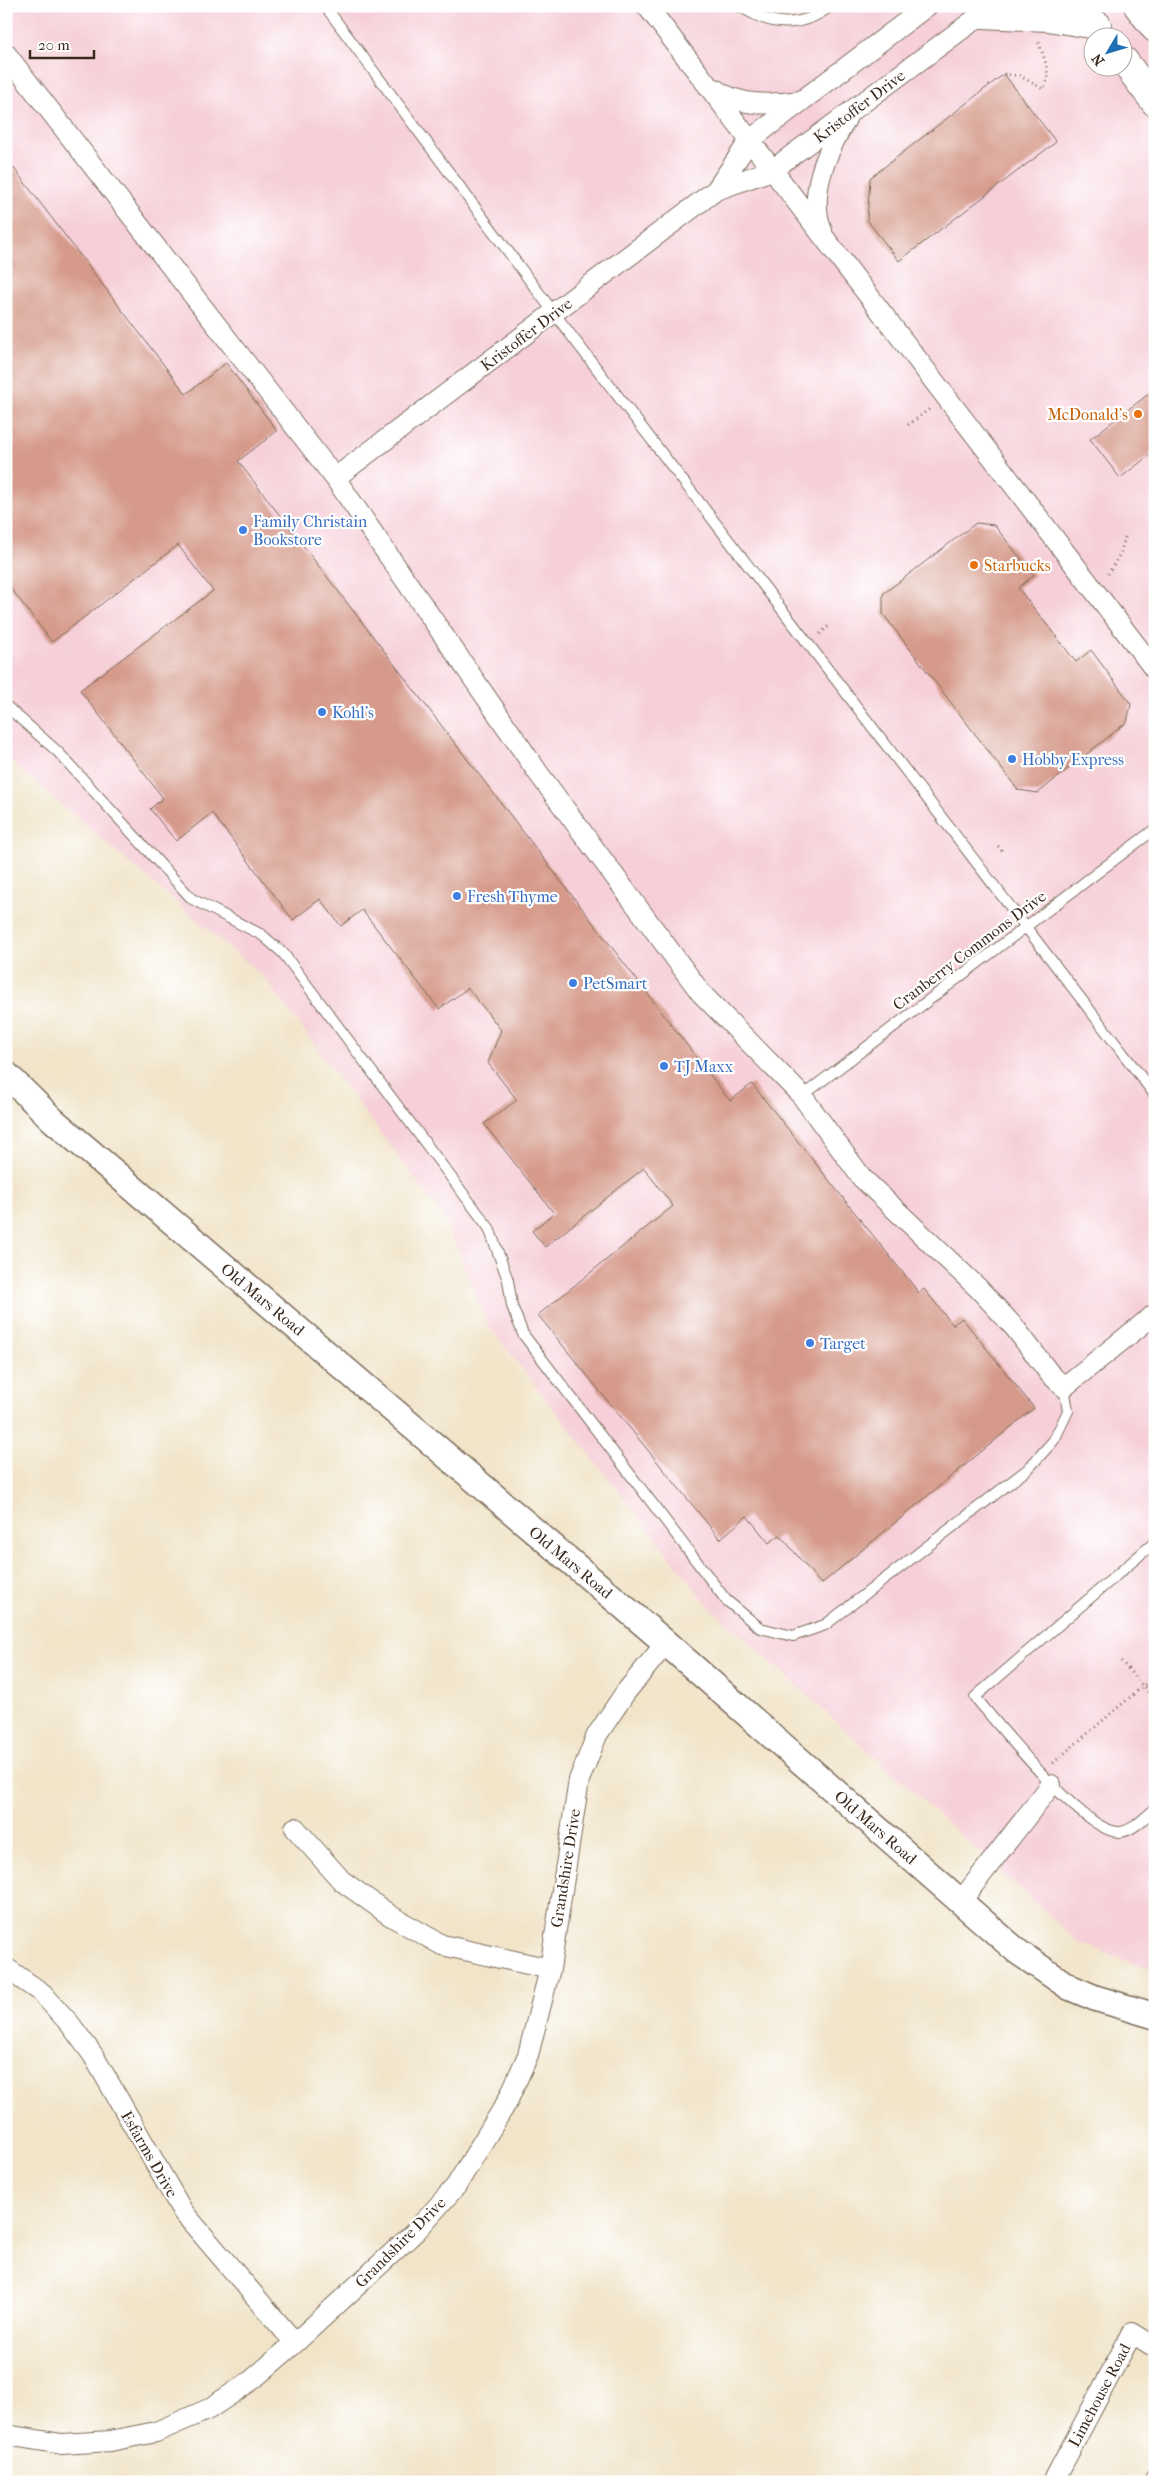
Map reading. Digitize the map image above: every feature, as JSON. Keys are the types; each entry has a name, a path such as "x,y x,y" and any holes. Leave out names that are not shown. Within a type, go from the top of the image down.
{"main road":[{"path":"1138,6 1155,28"},
{"path":"988,10 1095,23"},
{"path":"1134,74 1155,102"}],"street":[{"path":"647,6 1155,670"},
{"name":"Kristoffer Drive","path":"716,190 750,140 927,6"},
{"name":"Kristoffer Drive","path":"335,478 716,190 772,170 988,10"},
{"path":"6,54 335,478 538,774 670,953 701,993 802,1096 862,1178 978,1288 1015,1328 1050,1374 1064,1387 1155,1314"},
{"path":"706,83 725,96 748,102 772,104 803,100"},
{"path":"826,240 818,222 818,184 829,154 849,113"},
{"name":"Old Mars Road","path":"6,1074 53,1120 666,1643 1018,1952 1069,1987 1095,1998 1155,2016"},
{"name":"Grandshire Drive","path":"6,2435 62,2444 110,2441 156,2432 209,2409 252,2380 294,2343 416,2231 456,2186 507,2102 528,2055 550,1969 579,1780 602,1728 625,1692 666,1643"},
{"path":"960,1901 1054,1777"},
{"path":"295,1828 342,1881 391,1916 442,1945 550,1969"},
{"name":"Esfarms Drive","path":"6,1968 42,1994 76,2032 93,2055 183,2212 294,2343"},
{"name":"Limehouse Road","path":"1053,2482 1132,2333 1155,2347"}],"lane":[{"path":"325,6 554,313 1155,1095"},
{"path":"740,6 759,18 784,24 816,17 830,6"},
{"path":"6,706 58,752 192,899 262,935 283,953 489,1228 508,1280 512,1306 523,1334 726,1600 760,1628 793,1636 825,1625 1028,1469 1054,1440 1068,1411 1064,1387"},
{"name":"Cranberry Commons Drive","path":"802,1096 1155,829"},
{"path":"1155,1542 975,1697 1054,1777 1091,1819 1110,1831 1121,1832 1128,1829 1155,1809"},
{"path":"1148,2482 1155,2469"}],"path":[{"path":"1004,74 1020,76 1043,89 1047,82 1048,70 1036,34"},
{"path":"1104,582 1121,552 1126,534"},
{"path":"818,636 831,624"},
{"path":"998,846 1003,852"},
{"path":"1121,1661 1155,1700"},
{"path":"1054,1777 1052,1764 1155,1676"}],"shaded area":[{"path":"6,6 1155,6 1155,1968 1136,1965 1077,1941 708,1605 488,1325 444,1218 263,976 6,758"}],"building":[{"path":"1004,74 1056,142 899,261 867,220 870,178"},
{"path":"6,158 186,394 226,363 277,431 238,461 730,1101 752,1084 919,1293 924,1289 953,1325 962,1318 1034,1408 821,1584 780,1535 769,1543 747,1516 720,1539 538,1315 673,1206 644,1168 545,1247 532,1231 554,1213 484,1124 517,1100 488,1063 501,1030 468,988 439,1009 362,910 341,926 320,899 293,920 212,813 176,841 150,809 163,798 80,690 213,591 178,545 52,642 6,582"},
{"name":"McDonald's","path":"1155,389 1155,451 1120,478 1090,439"},
{"path":"976,523 994,525 1034,575 1018,588 1076,662 1091,650 1131,704 1127,722 1038,793 1018,790 883,614 883,594"}],"place":[{"name":"McDonald's","path":"1138,414"},
{"name":"Family Christain Bookstore","path":"243,530"},
{"name":"Starbucks","path":"974,565"},
{"name":"Kohl's","path":"322,712"},
{"name":"Hobby Express","path":"1012,759"},
{"name":"Fresh Thyme","path":"457,896"},
{"name":"PetSmart","path":"573,983"},
{"name":"TJ Maxx","path":"664,1066"},
{"name":"Target","path":"810,1343"}]}
